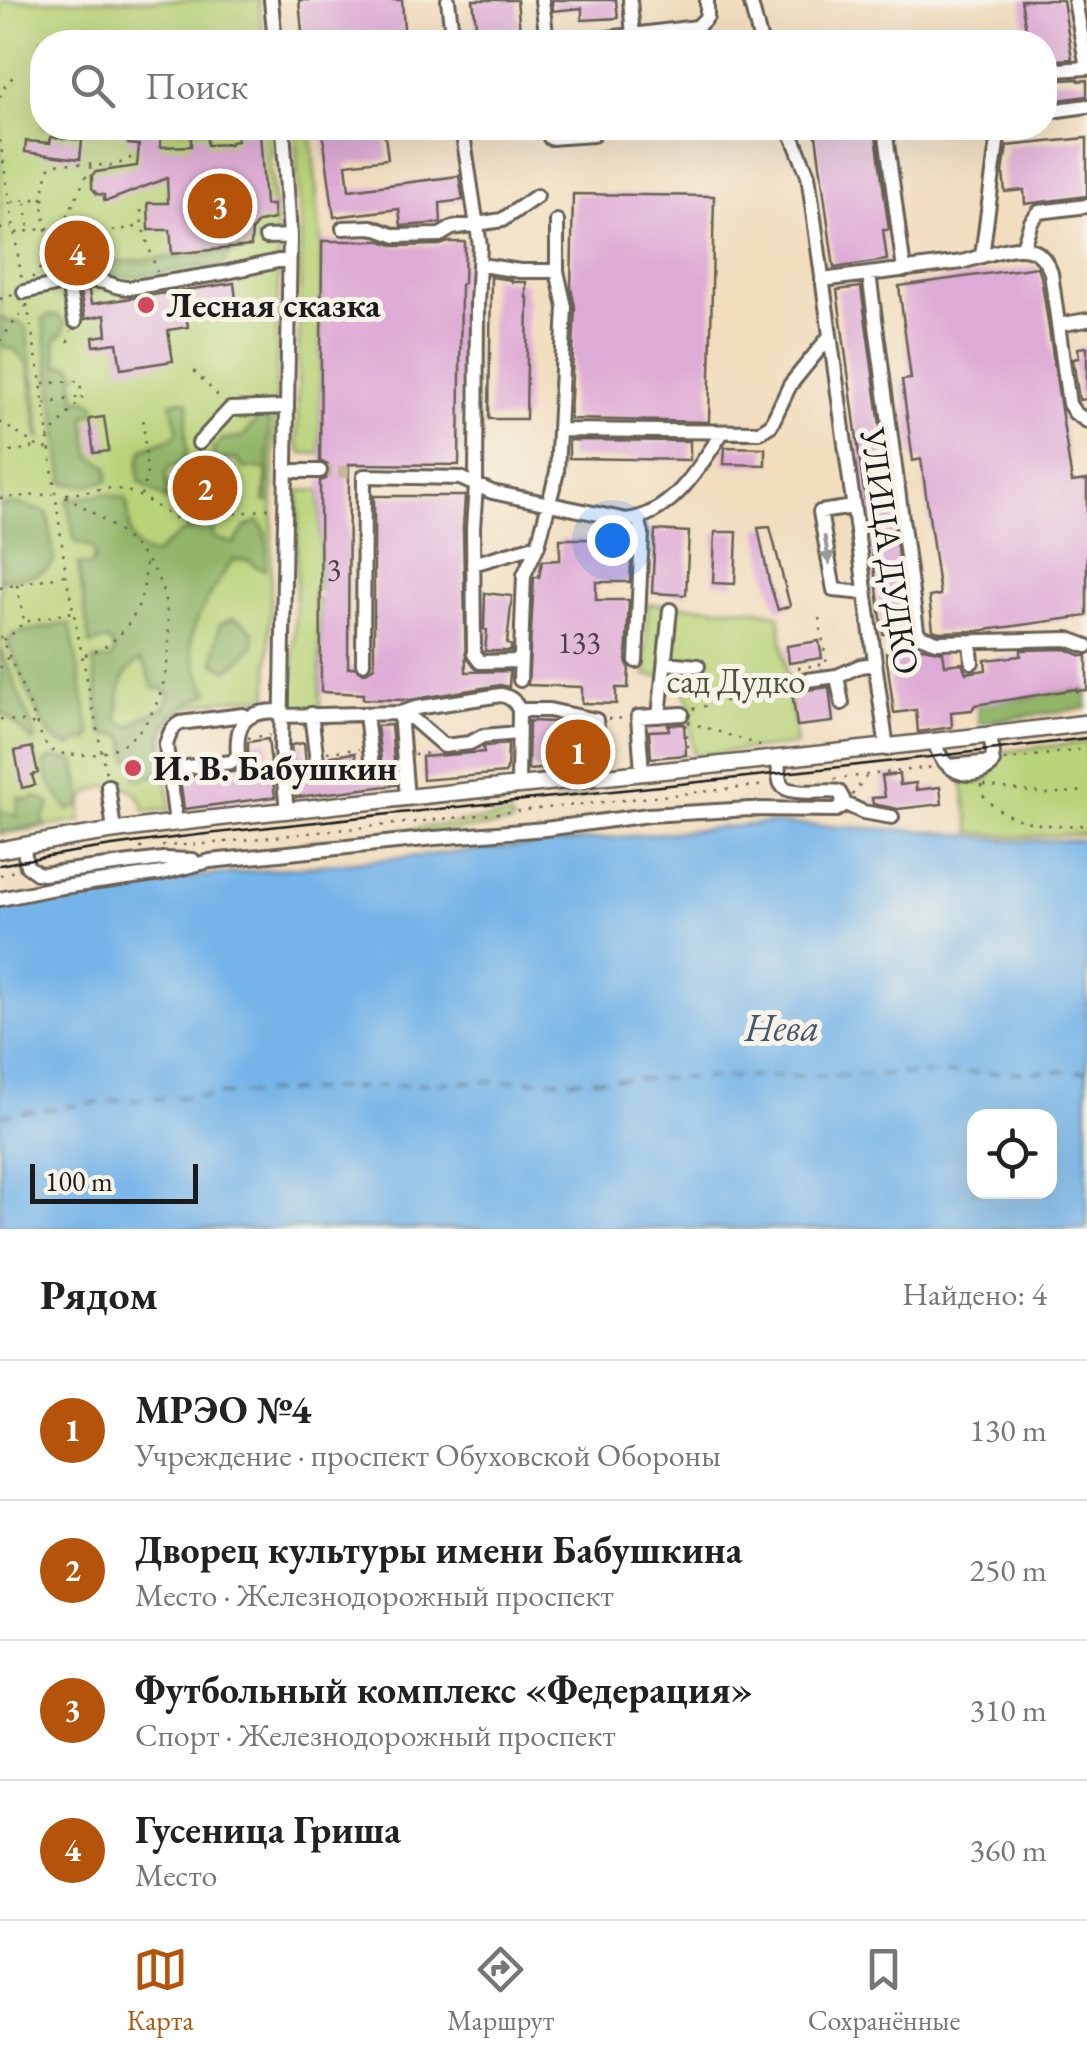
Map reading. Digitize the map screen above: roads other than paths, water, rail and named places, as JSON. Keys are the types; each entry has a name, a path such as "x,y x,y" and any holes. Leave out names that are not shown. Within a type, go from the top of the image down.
{"main road":[{"path":"0,850 114,830 1087,723"}],"street":[{"path":"271,0 275,30"},
{"path":"448,0 452,30"},
{"path":"542,0 546,30"},
{"path":"630,0 632,30"},
{"path":"750,0 758,30"},
{"path":"1057,71 1087,68 1075,0"},
{"path":"676,30 698,27 707,17 707,4"},
{"path":"1057,110 1087,106"},
{"path":"284,140 290,236 280,750 287,811"},
{"path":"464,140 480,266 473,564 476,658 486,663 520,661"},
{"name":"УЛИЦА ДУДКО","path":"794,140 808,175 886,748"},
{"path":"887,140 904,270"},
{"path":"982,256 997,140"},
{"path":"343,228 372,227 396,236 440,235 452,228 502,220 536,196"},
{"path":"1023,247 1039,212 1087,206"},
{"path":"520,680 524,575 538,545 557,472 565,307 556,271 557,221"},
{"path":"266,237 290,236"},
{"path":"822,280 962,262 1023,247 1033,250 1047,262 1051,272 1069,404 1087,421"},
{"path":"26,298 62,285 98,281 122,289 289,261"},
{"path":"480,266 556,271"},
{"path":"870,274 920,636 932,642 1068,639 1087,646"},
{"path":"62,285 75,320"},
{"path":"1058,325 1087,320"},
{"path":"559,430 760,432 771,425 790,385 829,336"},
{"path":"199,443 230,409 286,407"},
{"path":"348,472 364,476 460,478 550,506 638,519 678,494 722,432"},
{"path":"295,470 320,471"},
{"path":"363,664 364,476"},
{"path":"854,506 820,512 834,590 866,593"},
{"path":"636,660 642,533 638,519"},
{"path":"473,564 538,545"},
{"path":"658,716 670,610"},
{"path":"970,642 972,662"},
{"path":"665,663 698,666"},
{"path":"792,682 875,664"},
{"path":"831,673 842,703"},
{"path":"169,769 232,762 238,755 236,740 240,726 248,717 265,711 400,713 501,695 510,697 519,710 518,786"},
{"path":"519,710 548,710 596,720 603,776"},
{"path":"400,713 444,746 470,743 483,736 518,734"},
{"path":"400,713 406,798"},
{"path":"312,714 318,769"},
{"path":"366,714 372,768"},
{"path":"176,823 166,745 174,726 248,717"},
{"path":"642,772 638,717 684,718"},
{"path":"935,742 947,766 962,774 972,774 986,770 996,761 990,736"},
{"path":"23,846 27,866 43,874 545,829 649,816 836,810 843,801 842,795 834,790 785,789 780,784 778,754"},
{"path":"108,786 114,830"},
{"path":"843,801 863,812 892,817"},
{"path":"0,898 165,865"}],"water":[{"name":"Нева","path":"769,823 930,831 1015,841 1087,840 1087,1229 0,1229 0,908 191,877"}],"tunnel":[{"path":"320,471 349,472"}],"tram line":[{"path":"0,865 199,835 1087,738"}],"place":[{"name":"Футбольный комплекс «Федерация»","path":"220,206"},
{"name":"Гусеница Гриша","path":"77,253"},
{"name":"Лесная сказка","path":"146,305"},
{"name":"Дворец культуры имени Бабушкина","path":"205,488"},
{"name":"МРЭО №4","path":"578,752"},
{"name":"И. В. Бабушкин","path":"133,768"}],"park label":[{"name":"сад Дудко","path":"736,681"}]}
